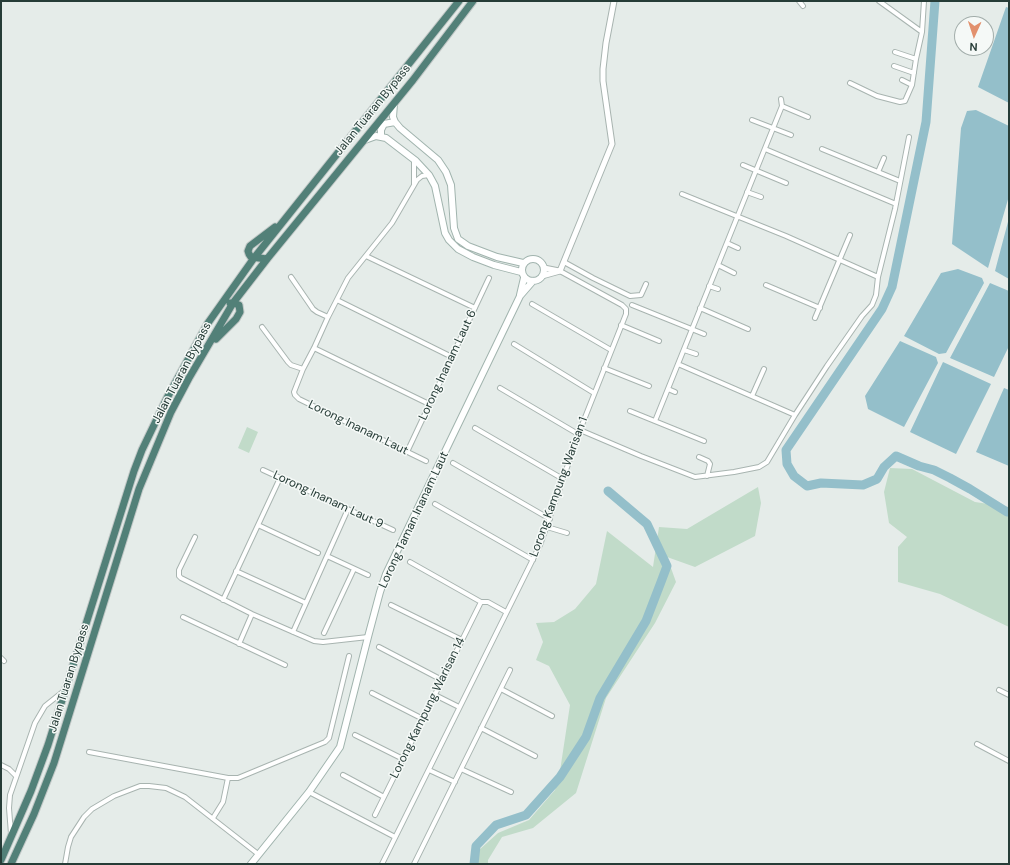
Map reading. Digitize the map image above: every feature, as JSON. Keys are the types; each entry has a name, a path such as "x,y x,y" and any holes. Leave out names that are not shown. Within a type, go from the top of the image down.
{"highway":[{"name":"Jalan Tuaran Bypass","path":"1,860 41,765 134,471 142,450 167,398 208,324 254,258 459,1"},
{"name":"Jalan Tuaran Bypass","path":"233,303 395,100 413,80 473,1"},
{"path":"267,259 254,258 249,254 250,246 282,223"},
{"name":"Jalan Tuaran Bypass","path":"11,864 34,814 54,763 139,489 172,412 200,357 238,315 240,305 229,303 208,324"}],"main road":[{"path":"364,140 372,136 381,136 392,142 414,159 428,175 435,186 445,233 454,246 473,257 523,275 533,281 540,279 544,268 541,262 535,259 529,259 523,263 496,257 468,246 458,238 454,228 451,185 446,172 438,160 395,122 392,114 395,100"},
{"path":"381,136 381,130 384,124 395,122"},
{"path":"520,296 523,263"},
{"name":"Lorong Taman Inanam Laut","path":"251,864 309,792 335,756 343,741 368,637 380,592 388,570 520,296 533,281"}],"street":[{"path":"542,276 560,271 612,144 603,74 606,43 614,1"},
{"path":"799,1 802,6"},
{"path":"879,1 922,32"},
{"path":"850,83 877,96 900,102 905,100 912,85 922,32 924,1"},
{"path":"895,52 916,60"},
{"path":"894,66 914,73"},
{"path":"902,80 912,85"},
{"path":"655,421 782,106 781,99"},
{"path":"782,106 808,117"},
{"path":"752,120 791,135"},
{"path":"500,388 579,432 691,476 706,476 734,472 763,465 769,459 772,451 831,360 862,316 872,305 876,295 878,277 896,204 909,137"},
{"path":"765,149 896,204"},
{"path":"822,149 900,181"},
{"path":"878,172 884,158"},
{"path":"414,159 414,184"},
{"path":"743,165 786,183"},
{"path":"262,327 288,362 291,365 303,369 348,278 392,223 414,184 420,178 428,175"},
{"path":"748,192 761,198"},
{"path":"682,194 738,216 878,277"},
{"path":"815,318 850,236"},
{"path":"727,242 738,248"},
{"path":"366,256 475,308"},
{"path":"564,262 630,296 641,295 646,284"},
{"path":"718,265 734,273"},
{"name":"Lorong Kampung Warisan 1","path":"382,864 533,560 547,527 579,432 627,312 626,308 622,305 560,271 544,268"},
{"path":"291,277 313,309 328,317"},
{"name":"Lorong Inanam Laut 6","path":"407,452 489,278"},
{"path":"766,285 820,308"},
{"path":"710,286 718,289"},
{"path":"337,300 452,357"},
{"path":"532,304 611,350"},
{"path":"632,305 704,334"},
{"path":"700,308 748,329"},
{"path":"622,325 659,341"},
{"path":"514,344 594,394"},
{"path":"314,348 430,404"},
{"path":"684,350 696,354"},
{"path":"678,364 795,415"},
{"path":"604,368 649,386"},
{"name":"Lorong Inanam Laut","path":"303,369 294,392 299,399 426,461"},
{"path":"752,396 764,369"},
{"path":"668,389 676,392"},
{"path":"630,411 704,441"},
{"path":"475,428 563,479"},
{"path":"699,457 708,461 710,464 706,476"},
{"path":"453,463 550,518"},
{"name":"Lorong Inanam Laut 9","path":"263,470 393,530"},
{"path":"223,600 280,478"},
{"path":"435,504 533,560"},
{"path":"293,632 348,509"},
{"path":"258,525 318,553"},
{"path":"547,527 567,533"},
{"path":"195,537 179,573 181,578 223,600 309,640 318,642 368,637"},
{"path":"327,556 368,575"},
{"path":"410,562 481,602 488,602 506,612"},
{"path":"324,633 354,569"},
{"path":"236,571 306,603"},
{"name":"Lorong Kampung Warisan 14","path":"375,815 481,602"},
{"path":"391,605 462,640"},
{"path":"239,644 252,614"},
{"path":"183,617 285,665"},
{"path":"379,647 442,680"},
{"path":"89,752 228,778 238,778 325,742 332,734 349,656"},
{"path":"414,864 510,670"},
{"path":"11,838 9,800 18,769 39,714 45,706 65,689"},
{"path":"501,689 552,716"},
{"path":"999,690 1009,695"},
{"path":"372,693 423,719"},
{"path":"435,695 459,707"},
{"path":"481,728 535,756"},
{"path":"356,735 403,759"},
{"path":"977,744 1009,761"},
{"path":"1,765 9,769 16,776"},
{"path":"9,769 18,769"},
{"path":"461,769 511,792"},
{"path":"429,770 454,782"},
{"path":"343,774 384,797"},
{"path":"213,818 224,802 228,778"},
{"path":"65,864 71,837 84,817 102,802 129,789 140,786 166,788 185,797 258,854"},
{"path":"309,792 395,838"}],"green space":[{"path":"247,427 258,432 249,453 238,448"},
{"path":"890,468 912,469 975,502 1009,507 1009,627 940,594 898,582 898,547 907,537 889,523 884,492"},
{"path":"758,487 761,503 755,536 695,567 667,557 676,582 655,623 606,698 576,793 533,828 502,837 488,860 488,864 469,864 479,850 498,833 529,820 555,790 560,771 570,705 549,666 536,660 543,642 536,623 554,622 575,609 596,584 607,531 653,567 659,527 687,529"}],"water":[{"path":"1006,7 1009,8 1009,103 978,87 989,56 994,56 994,41"},
{"path":"976,110 1009,126 1009,196 988,268 952,244 961,128 967,111"},
{"path":"1009,218 1009,279 995,271"},
{"path":"958,269 982,278 984,283 946,353 939,354 904,336 941,273"},
{"path":"990,283 1009,291 1009,346 994,377 950,358"},
{"path":"900,341 936,357 938,363 904,427 868,409 865,396"},
{"path":"943,362 991,384 956,454 910,432"},
{"path":"1004,388 1009,390 1009,466 976,452"}],"waterway":[{"path":"935,1 926,122 892,287 882,309 786,450 787,464 794,476 807,486 821,483 863,485 877,479 884,467 896,456 919,466 934,470 1009,512"},
{"path":"474,864 476,846 496,825 526,815 560,777 586,737 600,698 646,621 667,566 647,524 608,491"}]}
